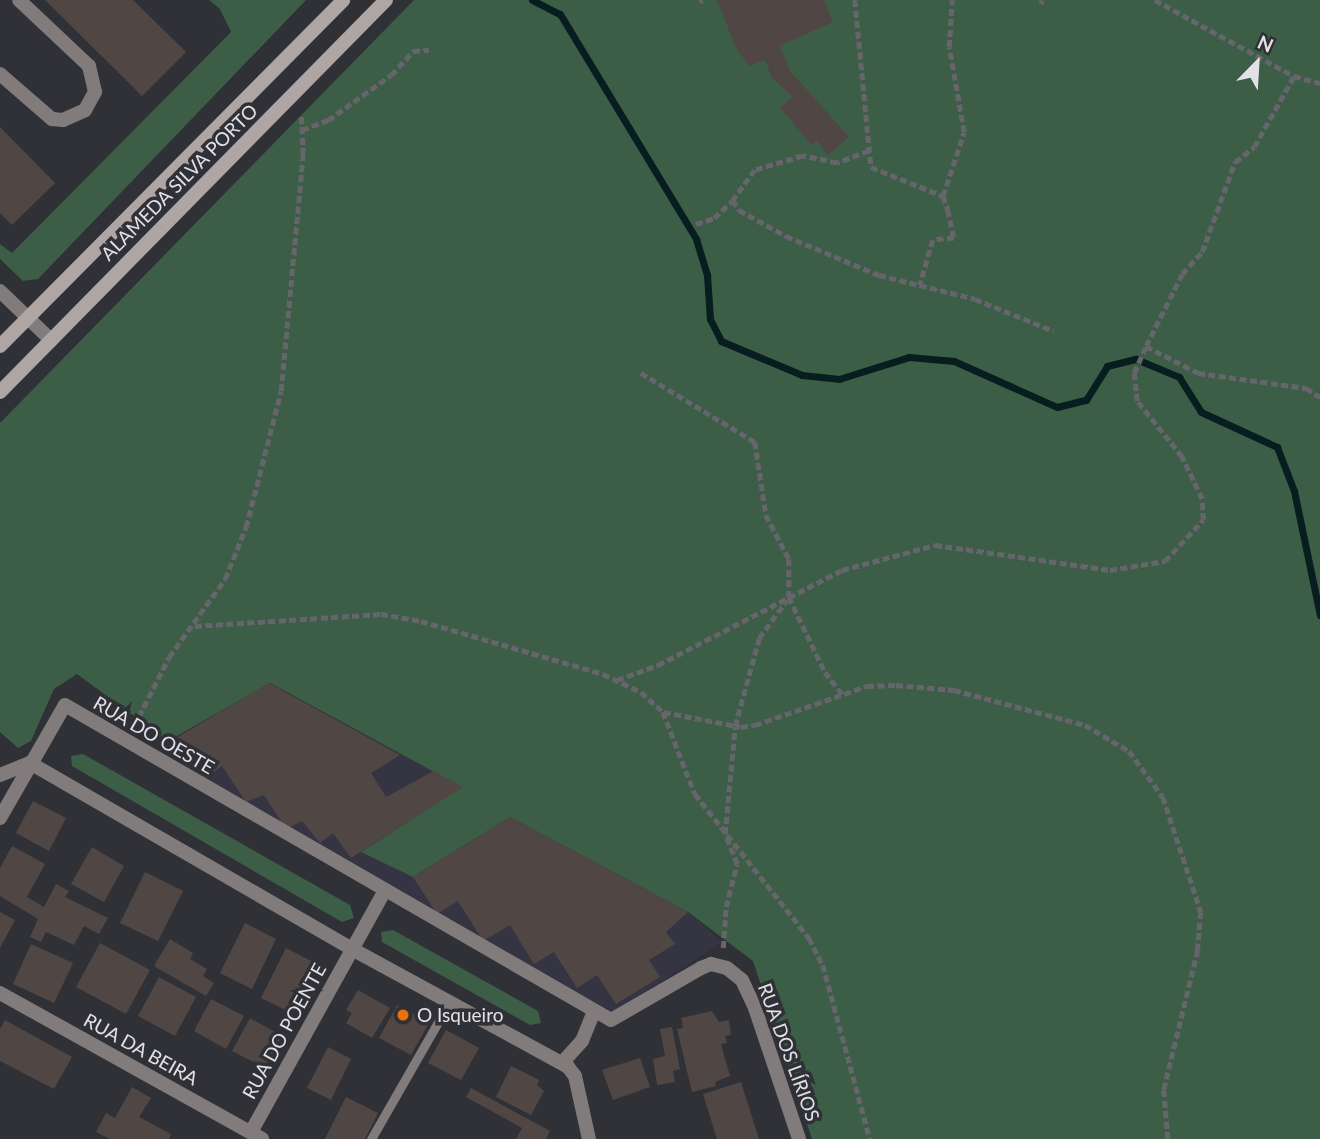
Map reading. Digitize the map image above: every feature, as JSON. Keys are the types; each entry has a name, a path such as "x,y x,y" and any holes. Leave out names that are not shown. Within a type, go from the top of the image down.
{"main road":[{"name":"ALAMEDA SILVA PORTO","path":"0,346 344,0"},
{"name":"ALAMEDA SILVA PORTO","path":"0,392 386,0"}],"street":[{"path":"0,74 52,119 63,120 85,110 95,92 89,66 19,0"},
{"path":"0,291 51,340"},
{"name":"RUA DO OESTE","path":"30,762 65,705 594,1012"},
{"path":"0,775 30,762"},
{"path":"0,818 30,762"},
{"path":"30,762 352,949 562,1063 575,1076 589,1139"},
{"path":"352,949 384,892"},
{"name":"RUA DO POENTE","path":"256,1136 352,949"},
{"path":"562,1063 582,1041 594,1012 618,1020 701,968 720,967"},
{"name":"RUA DOS LÍRIOS","path":"720,967 736,973 749,993 799,1139"},
{"name":"RUA DA BEIRA","path":"0,993 256,1136"}],"lane":[{"path":"371,1139 450,1002"}],"path":[{"path":"855,0 871,167 943,196"},
{"path":"920,285 933,240 954,238 943,196 964,132 949,47 952,0"},
{"path":"1155,0 1294,76 1320,83"},
{"path":"302,130 328,120 381,82 413,51 429,50"},
{"path":"617,680 658,665 789,597 864,563 934,545 1110,570 1165,561 1203,520 1202,499 1182,457 1136,401 1135,373 1144,348 1182,274 1202,252 1235,162 1254,147 1294,76"},
{"path":"126,741 169,657 195,626 225,579 246,527 281,391 301,182 302,130 299,88"},
{"path":"696,224 714,218 733,200 755,170 803,156 837,163 869,150"},
{"path":"733,200 739,210 786,236 880,275 975,299 1054,331"},
{"path":"1144,348 1198,373 1306,388 1320,397"},
{"path":"641,373 755,442 766,515 789,559 789,597 825,672 843,695"},
{"path":"720,967 726,908 737,864 725,834 735,726 760,638 789,597"},
{"path":"195,626 381,614 421,621 617,680 641,692 663,712 695,794 809,938 823,965 870,1139"},
{"path":"663,712 735,726 755,725 867,686 895,685 967,694 1085,725 1129,751 1152,776 1163,797 1201,912 1198,950 1164,1090 1167,1139"}],"shaded area":[{"path":"269,683 463,787 362,851 414,877 510,817 688,912 722,942 612,1014 189,772 168,741"}],"green space":[{"path":"209,0 306,0 38,279 23,281 0,259 0,244 12,253 231,32 220,9"},
{"path":"414,0 1320,0 1320,1139 812,1139 753,961 688,912 510,817 413,877 361,852 462,787 270,683 168,741 77,674 54,689 31,741 18,748 0,732 0,423"},
{"path":"83,754 350,905 354,918 342,922 72,766 71,756"},
{"path":"393,930 538,1011 541,1023 530,1025 382,942 381,932"}],"building":[{"path":"45,0 133,0 186,52 142,96"},
{"path":"717,0 824,0 833,22 780,46 790,71 849,137 828,155 817,141 812,145 780,108 793,97 772,78 765,60 749,66 736,48"},
{"path":"0,127 55,183 12,225 0,213"},
{"path":"269,683 400,755 371,773 386,797 434,771 463,787 351,858 333,833 320,843 302,821 286,829 264,795 246,802 222,766 205,779 176,738"},
{"path":"33,801 66,818 49,851 16,833"},
{"path":"510,817 688,912 666,932 675,944 649,960 660,977 616,1004 597,975 577,988 554,952 534,964 510,925 483,941 458,901 437,914 413,877"},
{"path":"12,846 45,864 27,897 44,907 56,884 69,891 65,897 108,918 99,934 84,926 74,945 46,932 41,942 30,937 38,919 0,896 0,868"},
{"path":"92,847 124,866 104,902 71,884"},
{"path":"145,872 183,891 158,941 120,923"},
{"path":"0,912 15,920 0,948"},
{"path":"245,923 276,939 252,989 220,973"},
{"path":"170,939 193,953 190,959 207,969 203,976 214,983 206,996 154,966"},
{"path":"100,943 150,970 126,1014 76,987"},
{"path":"31,944 73,963 54,1003 13,984"},
{"path":"286,948 317,964 292,1013 261,998"},
{"path":"159,977 196,997 175,1036 138,1016"},
{"path":"358,990 390,1008 372,1038 346,1023 352,1013 346,1010"},
{"path":"211,999 244,1016 226,1049 194,1031"},
{"path":"397,1005 429,1023 411,1055 379,1038"},
{"path":"712,1011 719,1022 729,1020 731,1035 725,1036 727,1043 721,1044 730,1076 715,1082 716,1086 692,1092 677,1029 683,1028 681,1018"},
{"path":"250,1018 282,1036 265,1068 232,1051"},
{"path":"5,1020 72,1057 54,1089 0,1061 0,1029"},
{"path":"672,1027 680,1069 673,1071 675,1082 657,1085 653,1059 665,1056 660,1029"},
{"path":"446,1030 479,1048 461,1080 428,1063"},
{"path":"328,1047 351,1059 331,1100 307,1088"},
{"path":"640,1058 650,1087 613,1100 602,1070"},
{"path":"511,1066 539,1080 537,1085 544,1091 531,1115 496,1097"},
{"path":"741,1082 759,1139 717,1139 703,1094"},
{"path":"132,1087 151,1098 139,1117 171,1134 169,1139 110,1139 96,1132 106,1113 115,1118"},
{"path":"471,1088 550,1131 546,1139 516,1139 522,1128 466,1097"},
{"path":"346,1097 378,1113 365,1139 325,1139"}],"waterway":[{"path":"532,0 560,14 696,239 707,275 710,319 721,341 802,375 839,379 909,357 954,361 1057,407 1086,400 1107,366 1136,359 1179,377 1201,412 1277,447 1294,491 1320,615"}],"place":[{"name":"O Isqueiro","path":"403,1015"}]}
